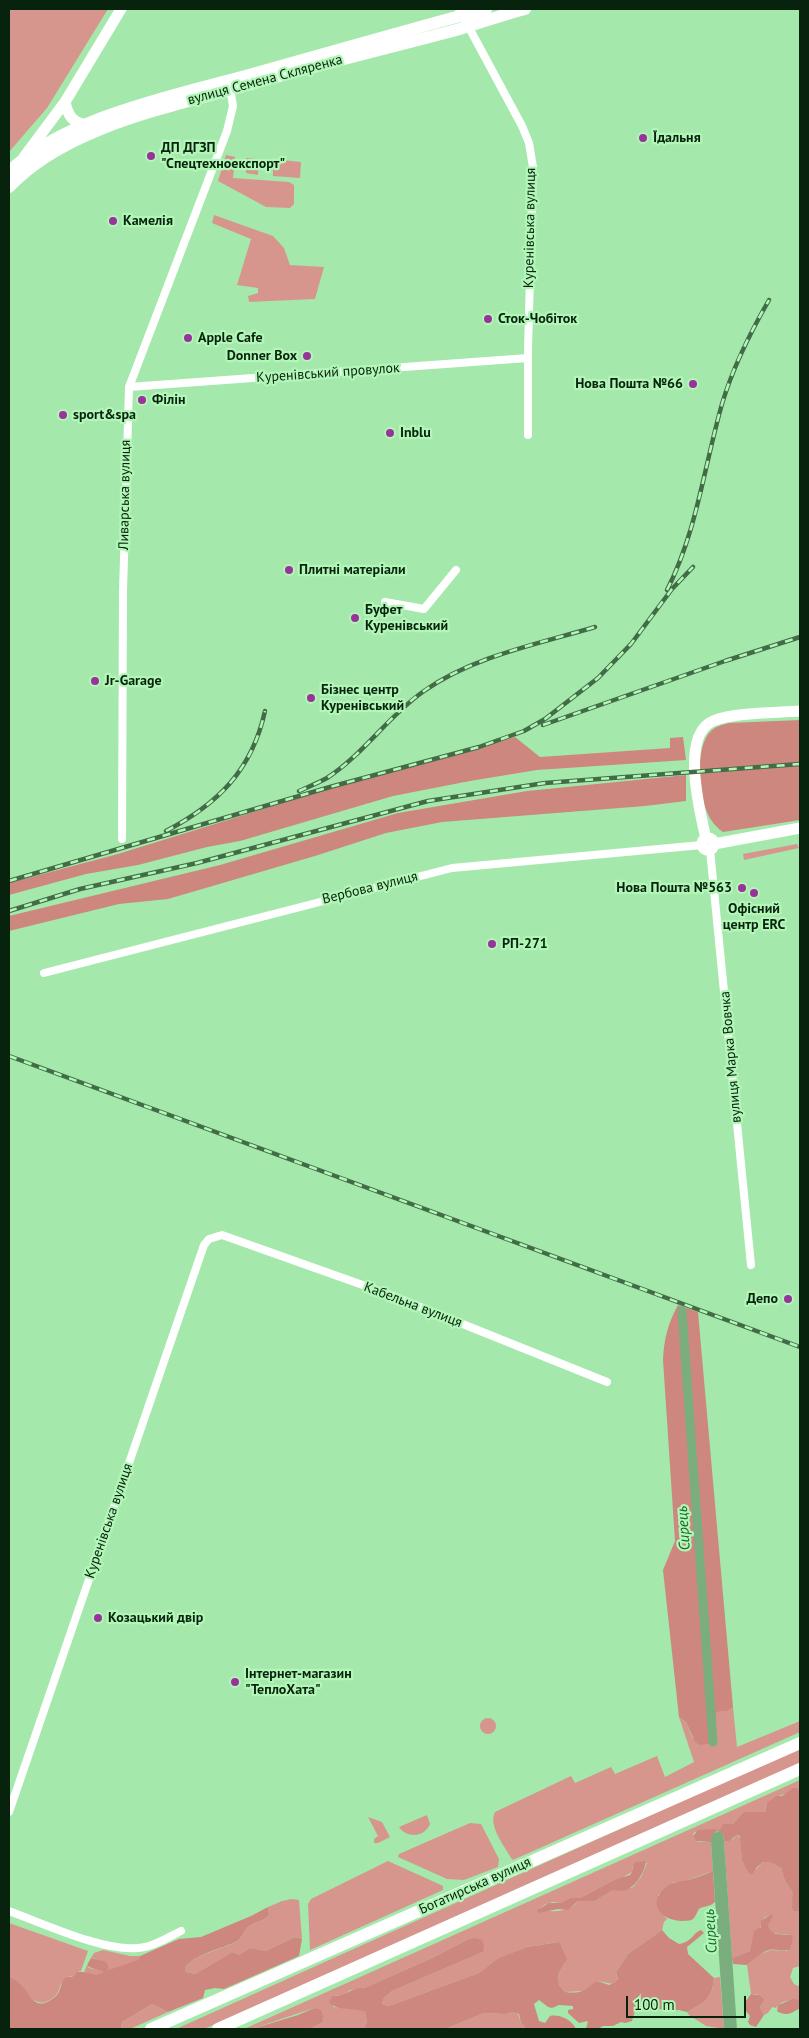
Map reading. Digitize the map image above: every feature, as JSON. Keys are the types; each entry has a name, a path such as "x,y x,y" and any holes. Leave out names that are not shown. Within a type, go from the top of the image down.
{"main road":[{"path":"21,161 65,102 122,9"},
{"name":"вулиця Семена Скляренка","path":"11,179 21,161 58,138 131,108 291,72 486,9"},
{"name":"вулиця Семена Скляренка","path":"463,16 525,9"},
{"name":"вулиця Семена Скляренка","path":"11,179 50,154 86,136 230,85"},
{"path":"65,102 72,119 79,124 87,125"},
{"path":"708,845 696,791 696,744 700,730 712,721 726,717 800,711"},
{"name":"Вербова вулиця","path":"708,845 800,828"},
{"name":"Богатирська вулиця","path":"151,2029 800,1743"},
{"name":"Богатирська вулиця","path":"218,2029 800,1769"}],"street":[{"name":"Куренівська вулиця","path":"463,16 522,126 529,142 533,167 528,435"},
{"name":"Ливарська вулиця","path":"122,839 123,592 129,387 227,131 234,106 230,85"},
{"name":"Куренівський провулок","path":"129,387 528,358"},
{"path":"385,602 424,609 456,570"},
{"name":"Вербова вулиця","path":"44,973 452,868 708,845"},
{"name":"вулиця Марка Вовчка","path":"708,845 751,1265"},
{"name":"Кабельна вулиця","path":"216,1236 222,1235 388,1294 607,1382"},
{"name":"Куренівська вулиця","path":"9,1812 204,1245 216,1236"},
{"path":"9,1911 102,1945 122,1948 149,1946 181,1932"}],"shaded area":[{"path":"9,9 108,9 47,108 9,152"},
{"path":"226,155 235,157 233,178 289,182 294,185 294,204 290,208 266,207 218,181"},
{"path":"246,158 259,159 258,175 246,173"},
{"path":"273,159 301,162 300,178 273,176"},
{"path":"214,215 273,236 284,248 290,265 324,267 315,299 249,302 248,296 258,293 258,288 237,285 251,239 212,223"},
{"path":"800,720 800,820 723,832 708,815 701,790 701,756 706,737 715,728 729,723"},
{"path":"515,737 540,757 670,748 670,738 683,737 686,760 537,770 393,796 240,841 207,847 138,865 86,874 9,895 9,883 118,854 331,788"},
{"path":"686,775 686,801 442,822 386,833 168,899 119,904 9,931 9,916 220,865 398,813 527,791"},
{"path":"797,844 799,848 744,860 743,854"},
{"path":"678,1305 698,1312 733,1707 728,1711 716,1713 715,1743 700,1745 695,1742 686,1722 679,1717 663,1570 675,1541 663,1360 667,1331"},
{"path":"733,1707 737,1747 800,1721 800,1732 513,1860 511,1858 495,1829 493,1817 495,1812 571,1776 575,1783 611,1767 615,1774 657,1756 665,1777 694,1762 679,1717 686,1722 692,1737 705,1744 710,1742 715,1735 716,1713 728,1711"},
{"path":"488,1718 494,1720 496,1726 494,1732 488,1734 482,1732 480,1726 482,1720"},
{"path":"800,1748 800,1763 204,2029 176,2029"},
{"path":"800,1780 800,1791 793,1791 773,1797 766,1806 765,1812 745,1814 733,1824 728,1824 719,1831 695,1832 693,1834 698,1842 711,1842 713,1871 682,1882 674,1882 658,1895 660,1911 667,1919 662,1930 628,1954 616,1972 618,1981 613,1984 597,1981 583,1991 565,1992 559,1985 558,1975 565,1963 558,1942 527,1947 498,1958 479,1973 389,2006 382,2004 384,1998 392,1991 483,1952 467,1940 432,1958 364,1988 350,1990 344,1995 333,1996 333,2007 358,2009 365,2012 367,2022 364,2029 309,2029 322,2023 314,2008 252,2029 244,2029","holes":["641,1861 647,1863 641,1877 633,1887 625,1890 613,1890 595,1901 578,1901 575,1905 566,1909 555,1911 539,1909 552,1902 561,1903 580,1898 632,1872 633,1866"]},
{"path":"793,1788 797,1788 800,1791 800,1911 794,1911 792,1908 793,1893 785,1881 781,1868 772,1863 763,1862 752,1875 749,1874 742,1861 740,1836 737,1835 729,1841 724,1841 723,1834 718,1831 715,1832 711,1842 696,1841 693,1836 698,1830 714,1829 719,1831 723,1824 733,1824 744,1812 765,1812 767,1803 775,1796 782,1796"},
{"path":"427,1815 430,1824 420,1834 411,1835 402,1831 399,1827"},
{"path":"368,1817 382,1822 390,1837 374,1843 374,1839 378,1836"},
{"path":"470,1823 481,1824 499,1859 498,1867 464,1880 447,1879 398,1857 399,1854"},
{"path":"719,1831 723,1834 724,1841 737,2029 724,2029 711,1842 712,1834"},
{"path":"737,1835 741,1838 742,1861 750,1875 763,1862 772,1863 781,1868 785,1881 793,1893 798,1911 800,1911 800,1966 793,1968 790,1977 794,1984 800,1985 800,2000 784,2002 776,2008 772,2007 764,2015 760,2007 765,1999 757,1994 751,1994 747,1965 760,1954 771,1950 787,1951 791,1945 790,1935 771,1932 768,1926 771,1914 764,1918 750,1951 732,1958 724,1841 733,1839"},
{"path":"388,1861 443,1886 443,1890 310,1950 308,1904 311,1899"},
{"path":"646,1861 644,1870 638,1880 626,1890 613,1890 595,1901 578,1901 568,1910 558,1909 538,1913 537,1910 549,1903 561,1903 571,1898 580,1898 614,1880 630,1875 634,1863"},
{"path":"713,1871 715,1902 700,1908 693,1919 683,1921 667,1918 658,1909 658,1897 669,1885"},
{"path":"292,1899 299,1900 302,1939 295,1937 266,1951 250,1948 239,1955 232,1952 195,1974 186,1972 185,1968 195,1959 239,1940 249,1926 265,1919 269,1915 268,1907"},
{"path":"268,1907 269,1915 265,1919 249,1926 239,1940 195,1959 185,1968 186,1972 195,1974 232,1952 239,1955 250,1948 266,1951 295,1937 302,1939 299,1956 224,1989 205,1990 203,1998 168,2012 152,2004 122,2022 121,2029 9,2029 9,1976 19,1983 34,2000 38,2003 43,2003 56,1996 65,1978 74,1976 77,1972 100,1974 104,1972 87,1965 91,1958 106,1962 109,1968 106,1971 138,1960 140,1956 179,1939 201,1937"},
{"path":"771,1914 773,1916 768,1925 769,1929 775,1934 791,1935 793,1938 790,1949 766,1951 747,1965 733,1964 732,1958 750,1951 754,1931 761,1927 761,1921"},
{"path":"9,1923 88,1951 81,1971 74,1976 70,1976 62,1983 57,1994 48,2001 42,2003 36,2001 9,1976"},
{"path":"662,1930 669,1938 679,1944 687,1941 701,1930 704,1933 687,1947 688,1954 714,1978 713,1985 706,1999 687,2012 679,2010 666,2011 655,2007 635,2011 632,2021 621,2022 613,2026 603,2026 598,2029 586,2029 588,2021 579,2023 568,2013 568,2010 573,2009 573,2006 559,2005 552,2008 539,2000 534,2004 539,2021 545,2023 550,2016 558,2016 569,2020 576,2029 524,2029 525,2026 521,2023 519,2014 512,2012 505,2014 484,2013 445,2029 364,2029 367,2022 365,2012 336,2007 329,2002 333,1996 364,1988 475,1938 482,1940 483,1952 392,1991 384,1998 382,2004 389,2006 479,1973 498,1958 527,1947 559,1942 567,1959 558,1975 559,1985 565,1992 580,1992 597,1981 609,1985 616,1982 618,1979 616,1972 628,1954"},
{"path":"103,1950 130,1956 140,1956 133,1963 102,1974 84,1972 87,1965 89,1968 105,1971 94,1958 91,1958 94,1953"},
{"path":"720,1977 724,2029 706,2026 687,2012 706,1999 711,1991 714,1978"},
{"path":"751,1994 759,1995 765,1999 760,2007 764,2015 756,2027 748,2022 750,2016 744,2009 746,2001"},
{"path":"793,1999 800,2000 800,2008 786,2014 777,2011 778,2005"},
{"path":"152,2004 168,2012 130,2029 121,2029 122,2022"},
{"path":"314,2008 321,2010 323,2016 322,2023 309,2029 252,2029 298,2015"},
{"path":"512,2012 518,2014 521,2023 526,2026 524,2029 445,2029 484,2013 505,2014"}],"waterway":[{"name":"Сирець","path":"682,1311 713,1742"}],"railway":[{"path":"667,590 686,545 693,522 726,390 742,350 769,300"},
{"path":"9,881 330,787 479,747 524,731 545,719 598,678 631,644 672,589 693,567"},
{"path":"299,791 327,778 353,758 411,701 443,679 507,652 595,627"},
{"path":"543,725 725,661 800,637"},
{"path":"166,831 202,809 230,783 242,768 251,751 265,711"},
{"path":"9,911 80,889 197,863 428,801 545,783 800,764"},
{"path":"9,1056 800,1347"}],"place":[{"name":"Їдальня","path":"643,138"},
{"name":"ДП ДГЗП \"Спецтехноекспорт\"","path":"151,156"},
{"name":"Камелія","path":"113,221"},
{"name":"Сток-Чобіток","path":"488,319"},
{"name":"Apple Cafe","path":"188,338"},
{"name":"Donner Box","path":"307,356"},
{"name":"Нова Пошта №66","path":"693,384"},
{"name":"Філін","path":"142,400"},
{"name":"sport&spa","path":"63,415"},
{"name":"Inblu","path":"390,433"},
{"name":"Плитні матеріали","path":"289,570"},
{"name":"Буфет Куренівський","path":"355,618"},
{"name":"Jr-Garage","path":"95,681"},
{"name":"Бізнес центр Куренівський","path":"311,698"},
{"name":"Нова Пошта №563","path":"742,888"},
{"name":"Офісний центр ERC","path":"754,893"},
{"name":"РП-271","path":"492,944"},
{"name":"Депо","path":"788,1299"},
{"name":"Козацький двір","path":"98,1618"},
{"name":"Інтернет-магазин \"ТеплоХата\"","path":"235,1682"}]}
